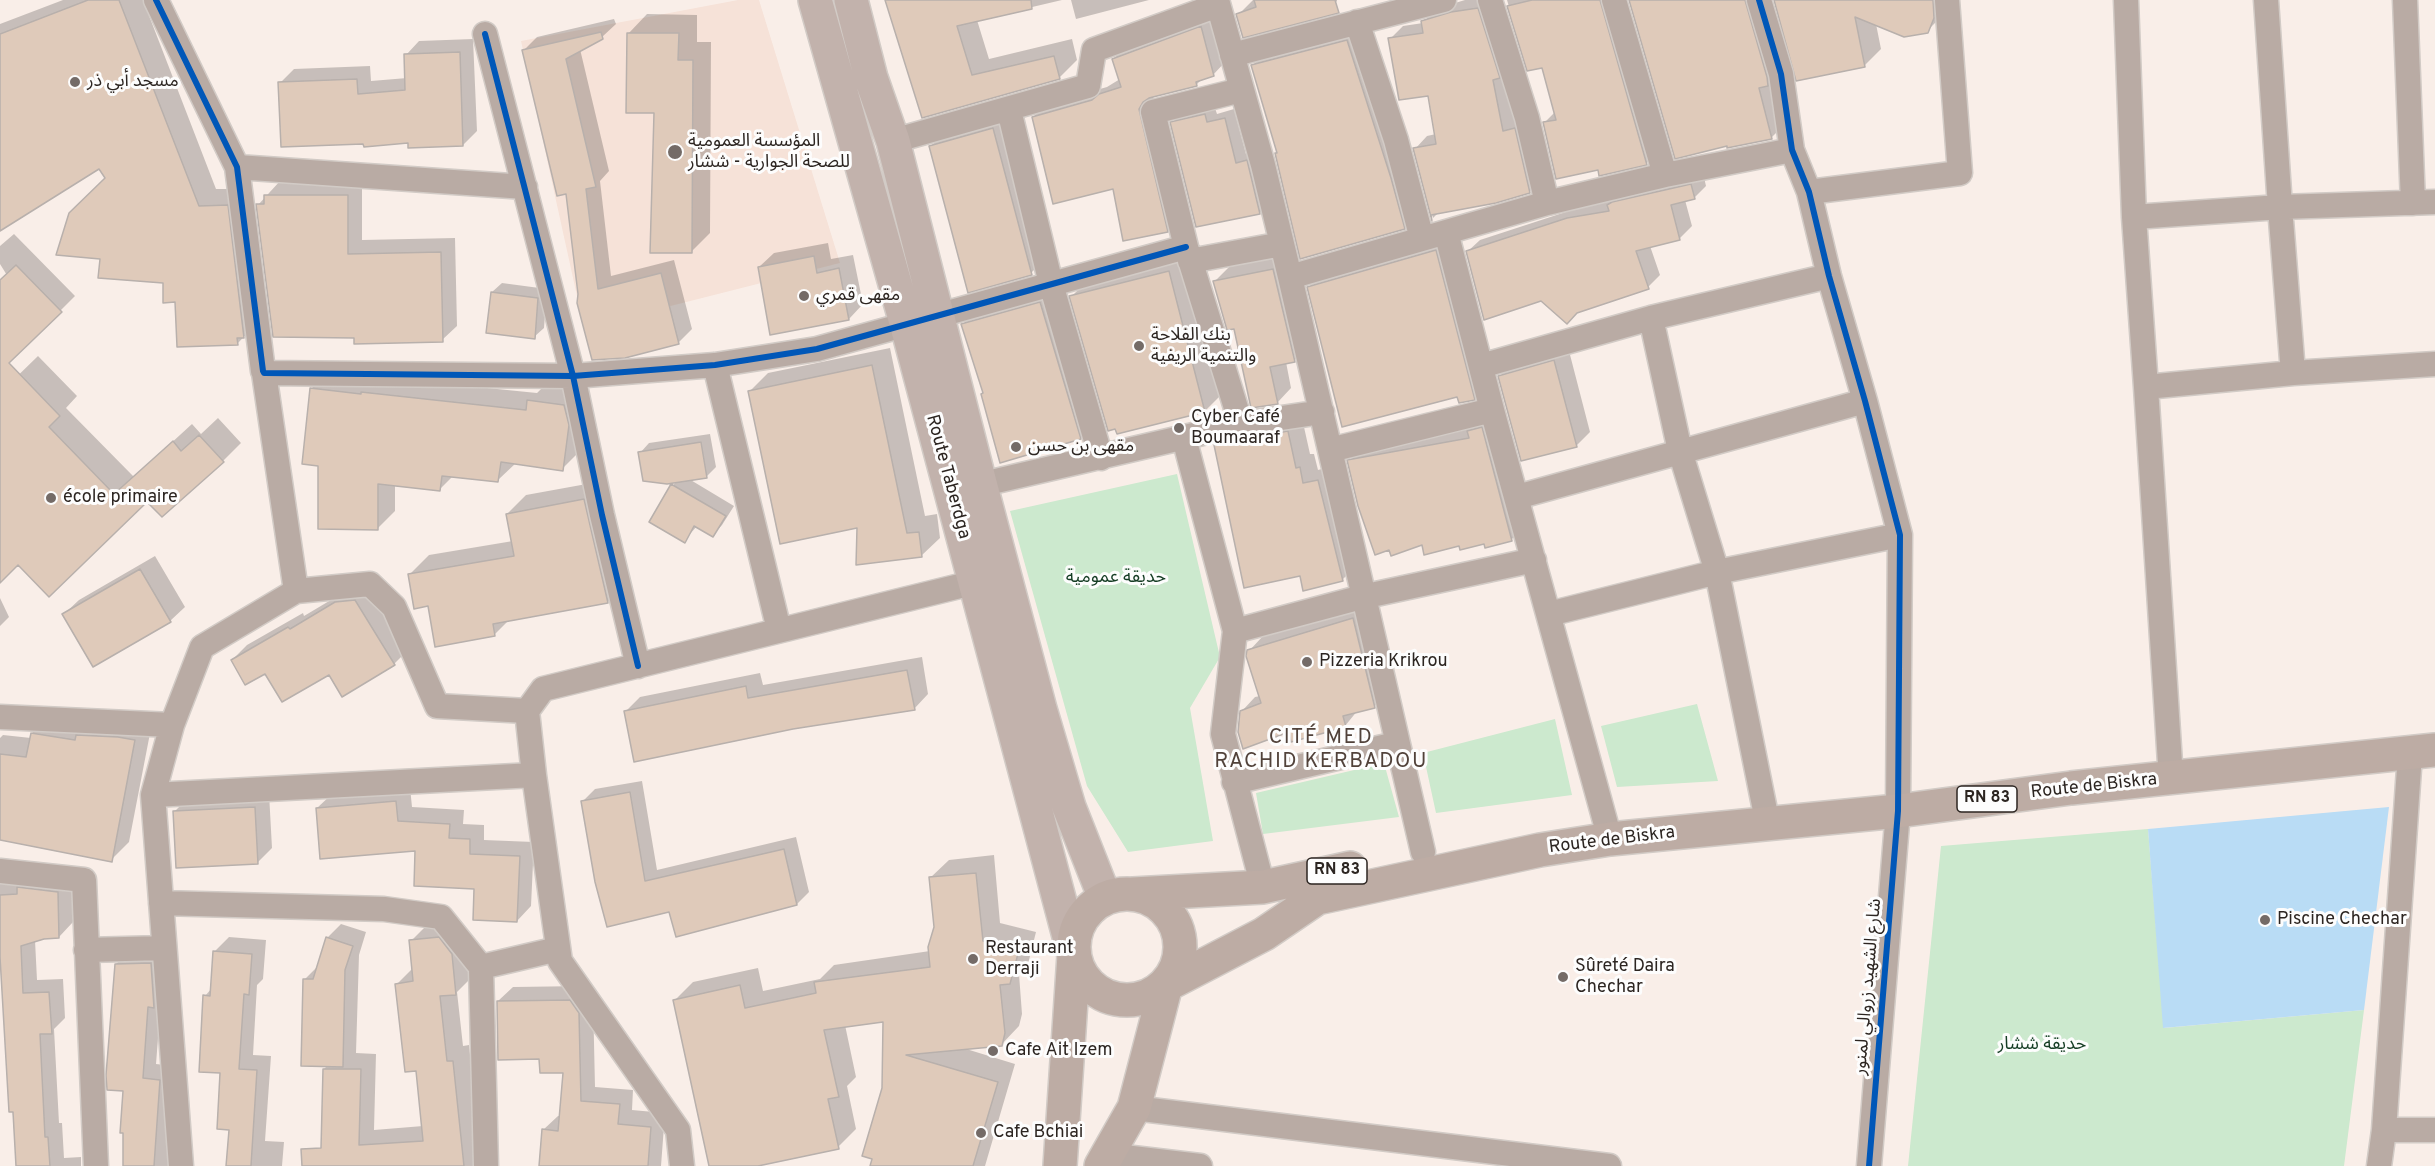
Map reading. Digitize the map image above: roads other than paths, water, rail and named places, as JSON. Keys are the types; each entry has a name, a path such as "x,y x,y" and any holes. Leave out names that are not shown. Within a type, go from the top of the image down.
{"main road":[{"name":"Route Taberdga","path":"815,0 907,326 965,488 1069,807 1119,896"},
{"name":"Route Taberdga","path":"851,0 872,78 893,141 939,316 965,488 976,582 1074,955"},
{"path":"838,86 872,78"},
{"name":"Route de Biskra","path":"1539,850 1610,839 1768,825 1898,811 2071,788 2422,752"},
{"name":"RN 83","path":"1119,896 1263,887 1423,852 1539,850"},
{"name":"RN 83","path":"1166,985 1264,934 1317,898 1539,850"},
{"path":"1060,1166 1074,941 1080,922 1093,906 1119,896 1150,898 1164,908 1174,921 1181,954 1176,971 1166,985 1152,995 1137,1000 1119,1001 1103,995 1090,986 1079,971 1074,955"},
{"path":"1104,1161 1134,1108 1166,985"}],"street":[{"path":"1232,55 1444,0"},
{"path":"1490,0 1527,118 1547,203"},
{"path":"1614,0 1665,175"},
{"name":"شارع الشهيد زروالي لمنور","path":"1759,0 1781,74 1792,150 1809,192 1828,276 1865,401 1900,535 1898,811 1869,1166"},
{"path":"1809,192 1960,173 1947,0"},
{"path":"2126,0 2134,216 2171,779"},
{"path":"2266,0 2293,373"},
{"path":"2134,216 2280,207 2424,202 2405,0"},
{"path":"153,1 237,167 296,591"},
{"path":"893,141 1088,86 1094,50 1217,2 1263,165 1423,852"},
{"path":"1357,22 1396,140 1422,239"},
{"path":"485,34 573,376 602,515 638,666"},
{"path":"1241,90 1153,112 1188,254 1241,424"},
{"path":"1009,110 1051,284 1101,458"},
{"path":"1290,277 1547,203 1665,175 1792,150"},
{"path":"237,167 525,187"},
{"path":"1446,232 1492,410 1610,839"},
{"path":"264,373 573,376 715,365 817,349 907,326 1051,284 1188,254 1282,244"},
{"path":"1481,366 1651,318 1828,276"},
{"path":"1651,318 1680,451 1717,572 1768,825"},
{"path":"2146,387 2293,373 2435,364"},
{"path":"715,365 779,630"},
{"path":"1517,497 1865,401"},
{"path":"1330,450 1492,410"},
{"path":"965,488 1241,424 1322,412"},
{"path":"1184,438 1235,631 1223,734 1263,887"},
{"path":"1549,614 1717,572 1900,535"},
{"path":"1235,631 1362,597 1534,560"},
{"path":"682,1166 678,1130 560,961 527,711 543,689 976,582"},
{"path":"181,1166 153,795 172,725 202,647 296,591 370,584 394,607 437,706 527,711"},
{"path":"0,717 172,725"},
{"path":"1234,782 1396,744"},
{"path":"2379,1166 2422,752"},
{"path":"153,795 534,775"},
{"path":"0,871 84,880 96,1166"},
{"path":"161,903 384,909 441,917 481,967 486,1166"},
{"path":"86,950 164,948"},
{"path":"481,967 558,950"},
{"path":"1134,1108 1609,1166"},
{"path":"2384,1130 2435,1130"},
{"path":"1104,1161 1200,1166"}],"water":[{"name":"Piscine Chechar","path":"2389,807 2364,1010 2163,1028 2148,829"}],"place":[{"name":"مسجد أبي ذر","path":"75,82"},
{"name":"المؤسسة العمومية للصحة الجوارية - ششار","path":"675,152"},
{"name":"مقهى قمري","path":"804,296"},
{"name":"بنك الفلاحة والتنمية الريفية","path":"1139,346"},
{"name":"Cyber Café Boumaaraf","path":"1179,428"},
{"name":"مقهى بن حسن","path":"1016,447"},
{"name":"école primaire","path":"51,498"},
{"name":"Pizzeria Krikrou","path":"1307,662"},
{"name":"Piscine Chechar","path":"2265,920"},
{"name":"Restaurant Derraji","path":"973,959"},
{"name":"Sûreté Daira Chechar","path":"1563,977"},
{"name":"Cafe Ait Izem","path":"993,1051"},
{"name":"Cafe Bchiai","path":"981,1133"}],"district":[{"name":"CITÉ MED RACHID KERBADOU","path":"1321,751"}],"park label":[{"name":"حديقة عمومية","path":"1116,578"},
{"name":"حديقة ششار","path":"2042,1045"}]}
